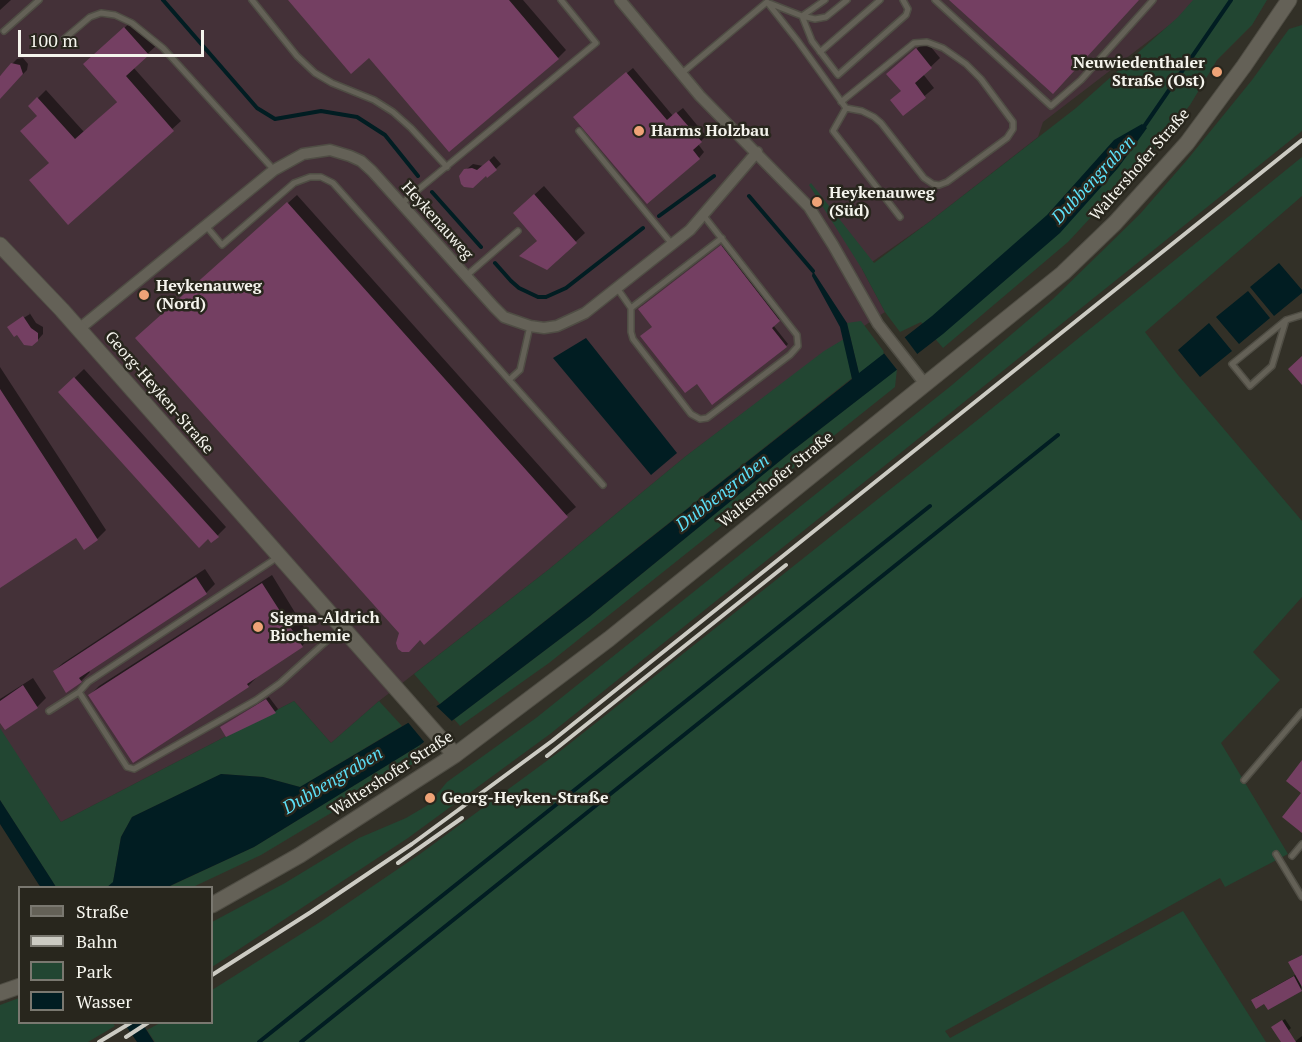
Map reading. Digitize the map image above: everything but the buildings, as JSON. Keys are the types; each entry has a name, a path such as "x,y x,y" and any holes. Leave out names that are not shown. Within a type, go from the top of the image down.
{"main road":[{"name":"Waltershofer Straße","path":"213,904 300,855 455,755 609,639 1063,273 1115,223 1186,143 1244,66 1289,0"},
{"name":"Georg-Heyken-Straße","path":"0,245 79,329 455,755"},
{"path":"0,993 18,987"}],"street":[{"path":"620,0 719,116 758,152 809,207 867,307 925,384"},
{"name":"Heykenauweg","path":"79,329 274,170 303,154 315,151 339,152 361,162 504,317 530,327 544,328 571,322 617,288 704,216 741,169 758,152"}],"lane":[{"path":"4,31 39,0"},
{"path":"252,0 297,56 315,73 332,83 374,100 393,112 447,166"},
{"path":"402,204 596,43 561,0"},
{"path":"802,16 825,0"},
{"path":"767,1 815,19 826,17 847,0"},
{"path":"820,52 880,0"},
{"path":"802,16 807,31 838,75 906,15 908,9 903,0"},
{"path":"935,0 1051,106 1081,80 1153,0"},
{"path":"681,74 767,1"},
{"path":"767,1 846,108 862,111 881,123 924,178 933,184 939,185 947,182 1007,138 1013,129 1013,122 966,64 944,48 927,42 914,43 842,102"},
{"path":"64,39 90,17 101,13 115,15 132,23 164,48 274,170"},
{"path":"846,108 833,131 900,217"},
{"path":"579,131 672,244"},
{"path":"206,226 222,245 294,183 310,177 321,177 333,183 603,485"},
{"path":"617,288 632,308 633,339 691,414 700,419 707,418 790,355 798,346 797,335 704,216"},
{"path":"466,276 518,231"},
{"path":"632,308 722,238"},
{"path":"1286,320 1272,366 1250,386 1232,364 1286,320 1302,315"},
{"path":"509,380 520,370 530,327"},
{"path":"49,711 78,692 88,682 280,556"},
{"path":"78,692 127,767 134,769 272,689 342,627"},
{"path":"1244,780 1302,712"},
{"path":"1292,856 1302,844"},
{"path":"1276,854 1302,897"}],"shaded area":[{"path":"0,0 1194,0 1176,20 1043,122 1038,137 929,222 862,269 885,312 822,354 686,456 548,570 379,701 331,743 294,701 61,822 0,732"}],"green space":[{"path":"1193,0 1267,0 1252,25 1217,60 1190,105 1157,146 1068,242 943,348 921,322 900,332 885,312 862,269 809,185 811,183 874,263 1076,108 1178,17"},
{"path":"1302,25 1302,131 550,734 408,838 213,966 213,921 285,883 359,838 406,818 428,805 447,782 536,718 952,385 1053,299 1140,214 1252,80 1289,29"},
{"path":"1302,157 1302,196 1145,332 1178,375 1302,521 1302,597 1253,652 1280,680 1221,743 1288,854 1225,887 1220,878 945,1031 950,1038 1183,911 1266,1042 155,1042 147,1030 158,1024 213,1024 213,989 320,922 420,854 563,749 980,418"},
{"path":"861,321 885,353 859,374 847,323"},
{"path":"844,339 852,378 440,704 414,674 548,570 686,456 824,351"},
{"path":"897,369 895,387 549,663 460,726 454,719 589,617 792,451"},
{"path":"294,701 331,743 379,701 402,726 300,787 263,777 221,774 132,817 121,837 113,883 109,886 55,886 0,800 0,728 61,822"},
{"path":"420,745 416,762 261,855 195,886 170,886 254,847"},
{"path":"18,998 18,1024 114,1024 115,1026 88,1042 0,1042 0,1005"}],"water":[{"path":"1142,124 1147,128 1118,168 1060,233 943,334 792,451 589,617 420,745 254,847 170,886 108,886 113,882 121,837 132,817 221,774 263,777 300,787 440,704 852,379 840,327 812,276 813,271 847,323 859,373 932,316 1047,215 1114,140"},
{"path":"1279,263 1302,290 1302,293 1274,316 1250,287"},
{"path":"1248,291 1270,318 1239,344 1216,317"},
{"path":"1209,323 1232,351 1200,377 1178,350"},
{"path":"586,338 677,453 651,475 553,358"},
{"path":"0,800 55,886 39,885 0,824"},
{"path":"125,1024 143,1024 154,1042 137,1042"}],"pier":[{"path":"903,335 918,355 898,371 883,352"},
{"path":"434,704 454,723 426,744 406,720"}],"waterway":[{"path":"163,0 257,108 275,119 321,111 357,117 385,135 418,176"},
{"name":"Dubbengraben","path":"1143,128 1231,0"},
{"path":"659,216 714,176"},
{"path":"432,192 481,247"},
{"path":"749,196 813,271"},
{"path":"495,263 519,288 538,297 546,297 566,288 643,228"},
{"path":"301,1042 1058,435"},
{"path":"259,1042 930,506"}],"railway":[{"path":"213,974 412,844 552,741 1302,140"},
{"path":"547,756 786,565"},
{"path":"398,863 462,818"},
{"path":"99,1042 129,1024"},
{"path":"126,1037 146,1024"}],"place":[{"name":"Neuwiedenthaler Straße (Ost)","path":"1217,72"},
{"name":"Harms Holzbau","path":"639,131"},
{"name":"Heykenauweg (Süd)","path":"817,202"},
{"name":"Heykenauweg (Nord)","path":"144,295"},
{"name":"Sigma-Aldrich Biochemie","path":"258,627"},
{"name":"Georg-Heyken-Straße","path":"430,798"}]}
